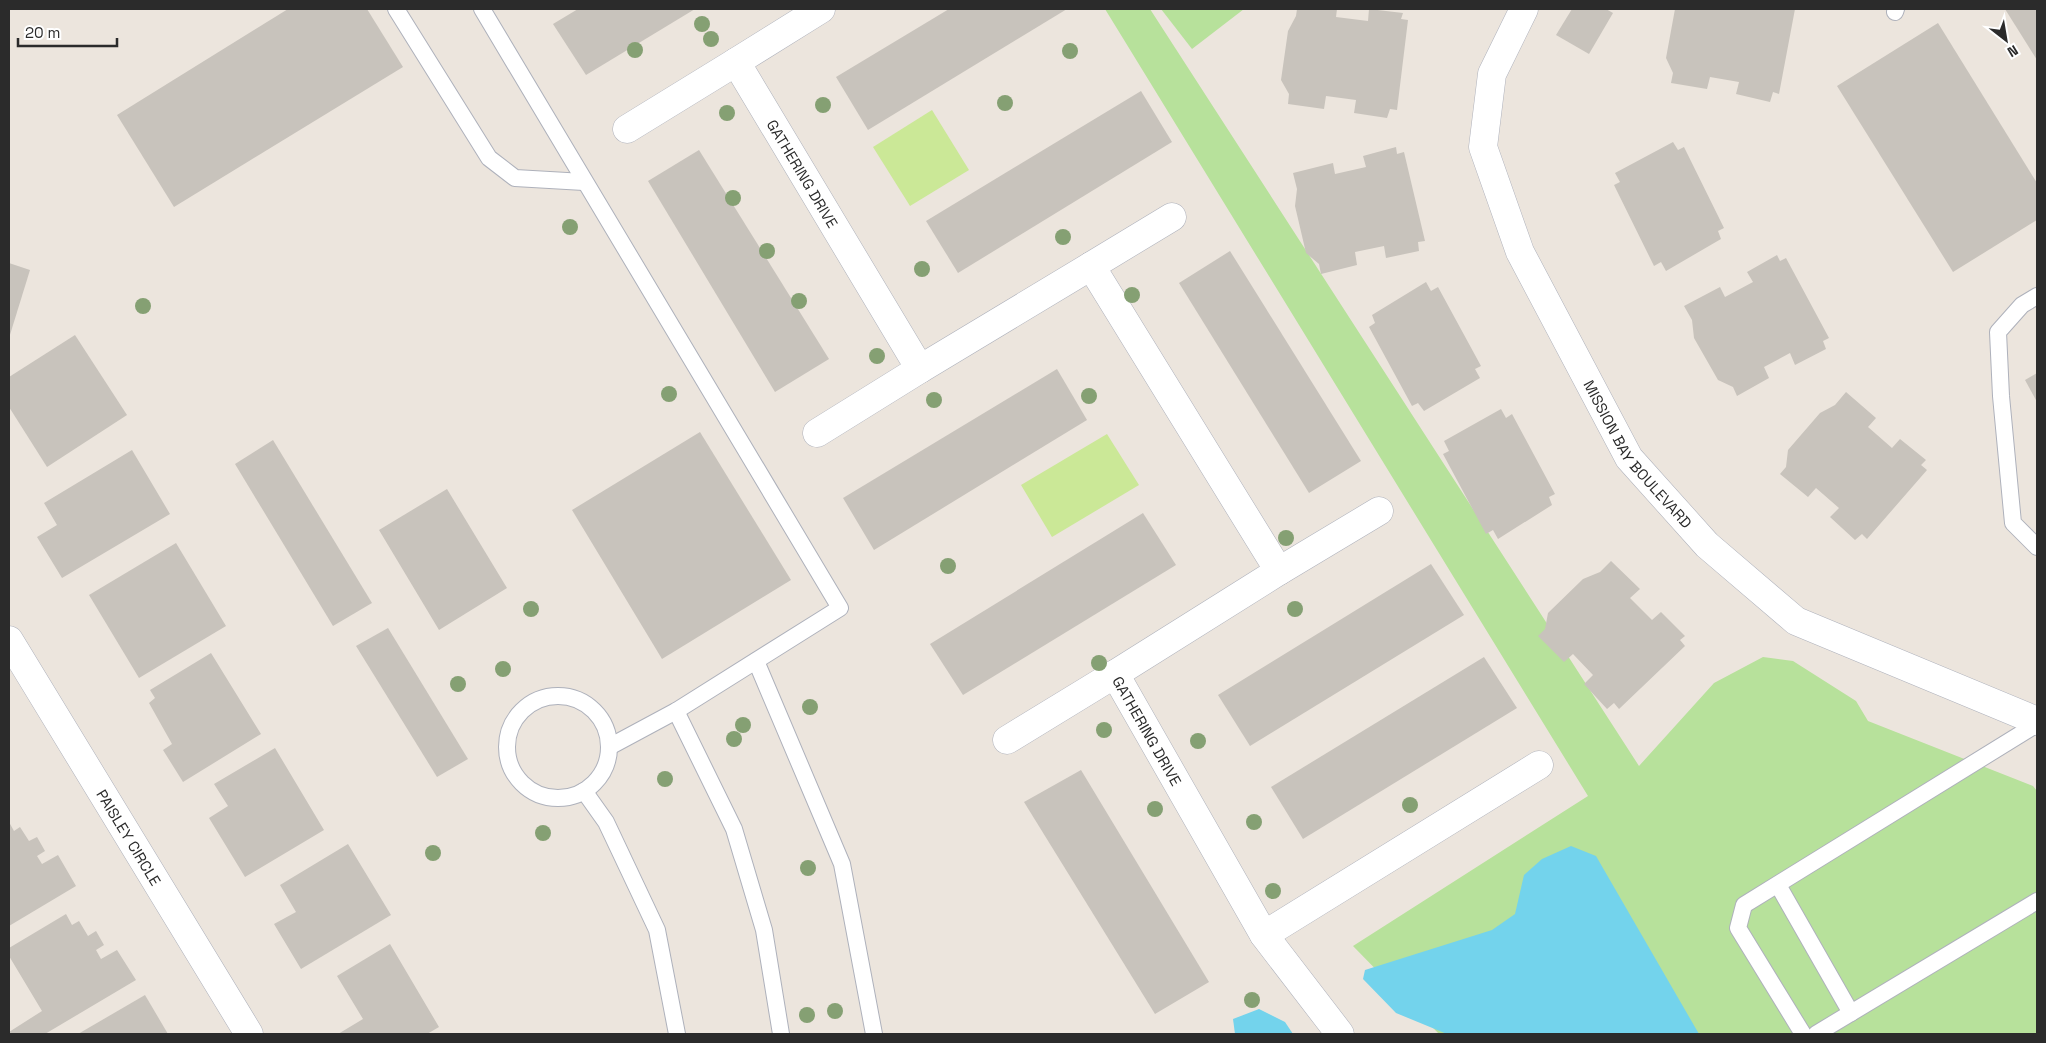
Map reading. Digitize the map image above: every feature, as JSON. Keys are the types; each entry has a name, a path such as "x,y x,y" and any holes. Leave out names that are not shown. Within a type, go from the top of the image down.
{"street":[{"path":"627,129 821,9"},
{"name":"MISSION BAY BOULEVARD","path":"1524,9 1492,74 1482,147 1520,252 1629,458 1707,545 1796,621 2037,722"},
{"name":"GATHERING DRIVE","path":"736,62 920,369"},
{"path":"817,433 1172,217"},
{"path":"1091,266 1279,571"},
{"name":"GATHERING DRIVE","path":"1341,1032 1264,935 1115,674 1379,511"},
{"name":"PAISLEY CIRCLE","path":"9,640 249,1034"},
{"path":"1007,740 1115,674"},
{"path":"1264,935 1538,765"}],"lane":[{"path":"396,9 489,158 515,178 584,182"},
{"path":"482,9 840,608 676,711 610,747"},
{"path":"2037,296 2022,305 1998,332 2001,396 2013,523 2037,547"},
{"path":"756,661 842,864 874,1034"},
{"path":"554,696 571,697 586,704 599,716 606,731 610,747 607,765 598,780 584,792 569,798 552,799 536,794 522,785 512,771 506,755 506,738 512,722 523,709 537,700 554,696"},
{"path":"676,711 734,829 764,930 781,1034"},
{"path":"1803,1034 1738,928 1744,906 2037,722"},
{"path":"584,792 606,822 658,930 677,1034"},
{"path":"1778,885 1851,1013"},
{"path":"1816,1034 2037,900"}],"green space":[{"path":"1105,9 1150,9 1639,766 1714,683 1763,657 1793,661 1856,701 1868,721 2033,786 2037,791 2037,1034 1439,1034 1353,946 1588,796"},
{"path":"1161,9 1244,9 1192,49"},
{"path":"932,110 969,170 910,206 873,147"},
{"path":"1107,434 1139,485 1052,537 1021,485"}],"water":[{"path":"1571,846 1596,856 1699,1034 1447,1034 1396,1013 1363,979 1365,970 1492,930 1515,914 1524,875 1542,859"},
{"path":"1259,1009 1285,1022 1293,1034 1235,1034 1233,1019"}],"building":[{"path":"288,9 367,9 403,67 174,207 117,115"},
{"path":"578,9 695,9 586,75 553,24"},
{"path":"949,9 1067,9 868,130 836,77"},
{"path":"1297,9 1337,9 1336,17 1368,21 1369,9 1403,13 1401,19 1408,20 1397,110 1390,109 1387,118 1354,113 1356,100 1326,96 1324,109 1288,104 1289,94 1281,80 1288,31 1296,16"},
{"path":"1572,9 1606,9 1613,13 1589,54 1556,35"},
{"path":"1675,9 1795,9 1779,94 1773,92 1770,102 1736,94 1739,82 1710,77 1707,89 1671,83 1673,73 1666,58"},
{"path":"2005,9 2037,9 2037,60"},
{"path":"1938,23 2037,183 2037,220 1953,272 1837,86"},
{"path":"1141,91 1172,142 958,273 926,221"},
{"path":"1673,142 1678,150 1684,147 1724,228 1718,231 1721,239 1666,271 1661,262 1654,266 1614,185 1620,182 1615,173"},
{"path":"1396,147 1397,154 1404,152 1425,241 1418,242 1419,251 1386,258 1384,246 1355,252 1357,265 1321,274 1319,264 1306,253 1295,206 1297,189 1293,173 1333,163 1335,174 1366,167 1363,156"},
{"path":"699,150 829,359 775,392 648,181"},
{"path":"1230,251 1361,461 1309,493 1179,283"},
{"path":"1777,255 1780,261 1786,258 1829,338 1823,341 1826,349 1795,365 1790,353 1764,367 1769,378 1737,396 1733,387 1718,380 1694,338 1692,320 1684,306 1720,287 1725,297 1753,282 1747,272"},
{"path":"9,263 30,270 9,338"},
{"path":"1426,282 1431,291 1438,287 1481,366 1475,369 1480,378 1424,411 1418,403 1412,406 1369,327 1375,323 1372,315"},
{"path":"75,335 127,415 47,467 9,407 9,377"},
{"path":"1057,369 1087,420 874,550 843,498"},
{"path":"2037,373 2037,402 2025,380"},
{"path":"1846,392 1876,418 1868,427 1892,448 1900,439 1926,460 1921,465 1927,470 1867,539 1862,534 1855,540 1830,517 1839,508 1816,488 1808,497 1780,474 1786,467 1788,450 1820,413 1835,405"},
{"path":"1501,409 1506,418 1512,414 1555,494 1549,497 1552,505 1498,539 1493,530 1486,534 1443,454 1449,451 1444,441"},
{"path":"700,432 791,580 662,659 572,510"},
{"path":"273,440 372,603 333,626 235,464"},
{"path":"132,450 170,514 62,578 37,537 57,525 44,503"},
{"path":"447,489 507,588 439,630 379,530"},
{"path":"1143,513 1176,565 963,695 930,644"},
{"path":"176,543 226,626 139,678 89,595"},
{"path":"1611,561 1640,589 1630,598 1652,620 1661,612 1685,636 1680,640 1685,646 1619,709 1614,703 1607,709 1584,684 1593,675 1573,654 1564,662 1538,636 1545,629 1548,613 1583,579 1600,572"},
{"path":"1431,564 1464,615 1250,746 1218,695"},
{"path":"388,628 468,759 437,777 356,646"},
{"path":"211,653 261,734 183,782 163,750 172,744 149,703 155,698 150,690"},
{"path":"1484,657 1517,708 1303,839 1271,787"},
{"path":"275,748 324,830 245,877 209,818 228,806 214,784"},
{"path":"1081,770 1209,982 1155,1014 1024,802"},
{"path":"9,822 14,831 20,827 29,841 37,837 45,851 37,856 42,864 58,855 76,886 9,926"},
{"path":"348,844 391,915 301,969 274,924 296,912 280,885"},
{"path":"66,914 72,925 79,921 88,936 96,931 104,945 96,950 101,959 117,950 136,980 45,1034 9,1034 9,1032 42,1011 9,956 9,948"},
{"path":"390,944 439,1027 427,1034 338,1034 363,1019 337,976"},
{"path":"145,995 168,1034 78,1034"}]}
